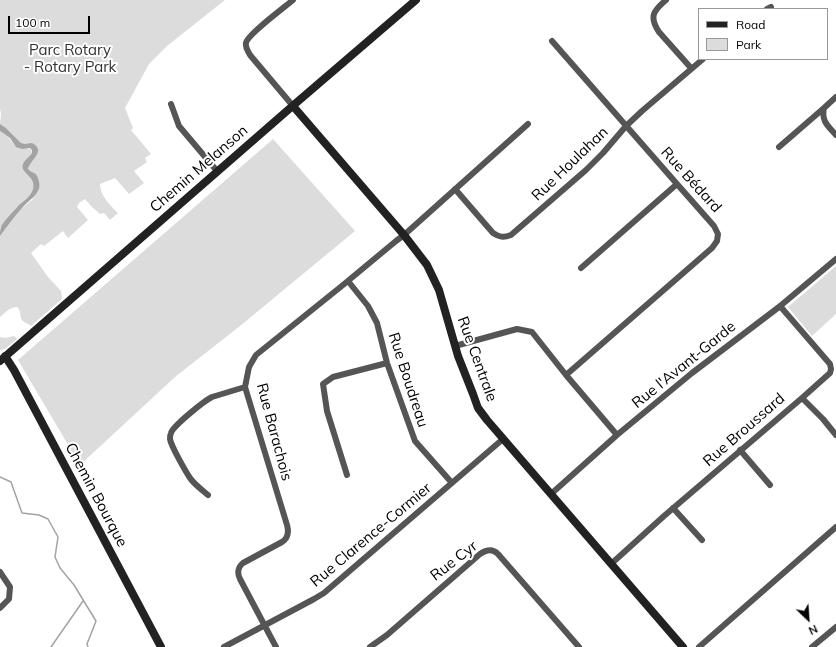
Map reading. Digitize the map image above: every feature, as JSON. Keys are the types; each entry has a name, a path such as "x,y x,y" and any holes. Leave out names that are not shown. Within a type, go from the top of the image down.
{"street":[{"path":"293,0 252,34 246,41 247,51 293,106"},
{"name":"Chemin Melanson","path":"2,358 416,0"},
{"path":"666,0 656,10 653,20 655,26 691,68"},
{"name":"Rue Bédard","path":"552,41 714,226 718,234 717,241 712,248 566,375"},
{"name":"Rue Houlahan","path":"455,189 493,233 501,237 511,235 586,170 626,126 702,60"},
{"path":"779,147 836,97"},
{"path":"170,104 179,126 217,171"},
{"name":"Rue Centrale","path":"293,106 404,235 427,265 438,290 455,346 478,408 503,439 683,647"},
{"path":"824,108 823,115 825,122 836,135"},
{"name":"Rue Barachois","path":"276,647 238,573 241,564 283,541 287,537 288,530 246,387 249,367 256,354 404,235 528,124"},
{"path":"581,268 677,184"},
{"name":"Rue l'Avant-Garde","path":"551,494 692,373 780,306 836,258"},
{"name":"Rue Boudreau","path":"348,281 368,306 377,323 387,363 415,441 452,483"},
{"name":"Rue Broussard","path":"611,564 673,508 802,398 831,371 831,366 809,338 780,306"},
{"path":"455,346 517,330 532,332 566,375 618,435"},
{"name":"Chemin Bourque","path":"2,358 14,370 161,647"},
{"path":"347,475 327,411 323,384 332,377 387,363"},
{"path":"208,495 190,478 170,440 170,434 187,416 207,400 212,397 246,387"},
{"path":"802,398 823,419 836,435"},
{"name":"Rue Clarence-Cormier","path":"224,647 324,593 503,439"},
{"path":"740,450 770,485"},
{"path":"673,508 702,540"},
{"path":"699,647 836,527"},
{"name":"Rue Cyr","path":"370,647 387,635 480,554 484,551 490,550 498,554 579,647"},
{"path":"0,572 10,587 9,599 0,608"},
{"path":"813,647 836,627"}],"green space":[{"name":"Parc Rotary - Rotary Park","path":"0,0 225,0 167,46 149,64 125,108 133,128 131,130 151,154 145,158 147,162 134,171 144,183 129,194 115,178 100,184 100,188 104,196 118,213 110,220 104,213 100,214 85,199 79,203 77,207 88,220 68,238 63,231 44,246 41,244 31,253 48,277 61,291 62,299 31,326 22,320 17,307 10,309 0,317 0,236 22,208 32,200 38,192 39,187 36,174 28,169 37,155 37,148 21,143 0,124"},
{"path":"0,131 9,138 15,146 31,149 32,153 24,162 23,168 31,177 34,187 30,195 14,210 0,228"},
{"path":"273,139 355,231 240,326 175,377 80,465 18,360"},
{"path":"836,266 836,314 812,336 788,307"},
{"path":"14,336 17,339 5,349 0,350 0,337 5,338"}],"shaded area":[{"path":"0,124 21,143 32,143 38,149 36,156 28,169 36,174 39,180 39,190 19,211 0,236 0,229 2,225 15,209 29,196 33,189 33,184 30,177 23,169 24,162 32,153 32,150 30,148 22,149 16,147 10,138 0,131"}],"waterway":[{"path":"0,477 11,482 22,513 39,515 48,519 58,537 55,557 60,568 74,585 96,621 87,644 88,647"},
{"path":"51,647 83,601"}]}
